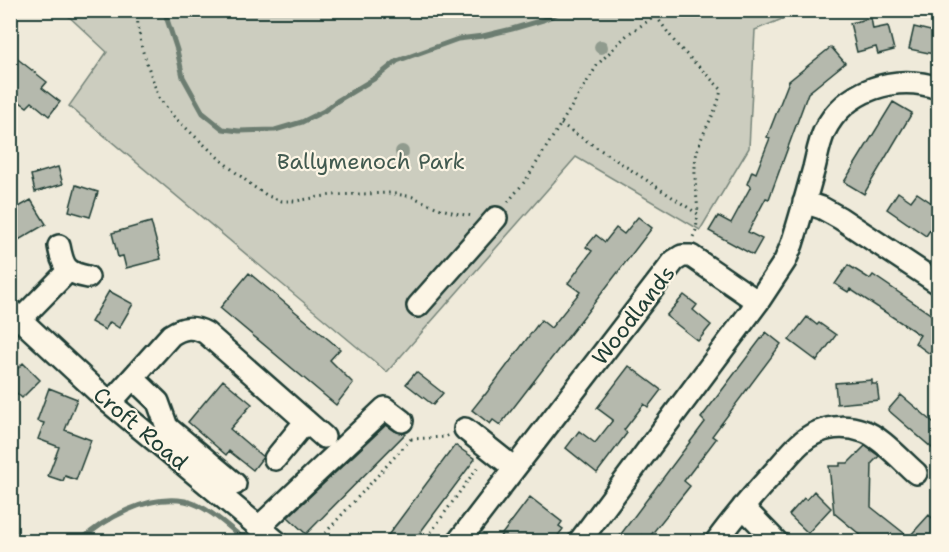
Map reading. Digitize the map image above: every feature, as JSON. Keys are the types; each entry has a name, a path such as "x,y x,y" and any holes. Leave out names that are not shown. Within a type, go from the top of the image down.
{"street":[{"path":"579,542 758,302 785,261 792,244 823,134 838,112 858,95 885,84 914,82 939,88"},
{"path":"804,202 822,208 840,218 939,283"},
{"path":"418,306 495,218"},
{"path":"15,315 78,273 62,262 59,246"},
{"name":"Woodlands","path":"458,542 674,261 682,256 691,256 758,302"},
{"name":"Croft Road","path":"15,315 110,403 277,542"},
{"path":"110,403 171,335 177,330 192,327 206,333 324,437"},
{"path":"133,378 158,402 167,427 235,483"},
{"path":"259,527 385,408 406,430"},
{"path":"275,459 306,421"},
{"path":"716,542 743,507 800,443 818,432 839,427 863,430 874,435 916,473"},
{"path":"465,429 514,468"},
{"path":"743,507 777,542"}],"path":[{"path":"137,10 142,49 159,99 174,117 223,162 268,196 282,201 295,201 332,195 390,193 413,197 459,214 495,218 526,180 598,64 628,34 656,16"},
{"path":"652,10 677,45 721,89 719,102 699,144 695,159 699,214 696,230 689,246 691,256"},
{"path":"561,124 699,214"},
{"path":"317,542 406,430 445,436 465,429"},
{"path":"426,541 490,449"}],"green space":[{"name":"Ballymenoch Park","path":"63,11 802,11 755,30 749,148 700,230 576,157 387,372 69,106 107,52"}],"building":[{"path":"871,18 873,29 888,26 894,50 878,54 876,47 857,52 850,23"},
{"path":"914,27 939,33 939,55 909,49"},
{"path":"831,47 845,63 808,93 769,199 766,198 748,232 762,239 753,255 709,231 718,216 731,223 751,186 747,184 752,171 756,173 770,138 767,137 789,81"},
{"path":"10,53 47,82 42,88 60,102 49,116 32,102 27,107 10,95"},
{"path":"893,102 912,113 864,194 844,182"},
{"path":"58,167 63,184 35,192 31,175"},
{"path":"76,185 98,192 90,217 69,211"},
{"path":"898,192 911,201 917,193 939,208 939,235 930,230 926,236 887,209"},
{"path":"31,200 46,224 10,245 10,212"},
{"path":"638,217 652,228 500,425 493,420 490,424 472,410 541,320 551,328 580,292 568,283 592,251 586,247 596,235 605,242 616,228 624,234"},
{"path":"151,222 161,259 126,268 123,256 118,257 112,233"},
{"path":"848,265 870,279 873,275 939,320 939,353 933,349 930,354 915,343 920,335 850,289 848,292 835,284"},
{"path":"249,273 340,349 330,360 353,383 336,405 220,308"},
{"path":"109,291 133,304 119,328 110,322 105,330 91,322"},
{"path":"684,295 697,305 693,310 711,325 698,341 666,316"},
{"path":"807,317 836,335 817,361 789,340"},
{"path":"766,332 781,344 712,436 716,439 684,481 690,486 647,540 642,535 637,542 615,542 705,422 701,418"},
{"path":"23,363 40,380 22,398 10,387 10,376"},
{"path":"629,366 661,390 648,407 644,404 624,430 627,433 597,473 566,448 579,431 595,443 613,420 597,408"},
{"path":"416,372 443,393 433,405 406,384"},
{"path":"223,380 252,404 230,429 263,457 253,470 229,451 226,455 188,422"},
{"path":"872,380 872,384 877,384 879,400 837,404 835,383"},
{"path":"49,388 77,399 65,430 91,440 76,480 65,476 63,481 48,476 59,447 38,439 44,423 37,421"},
{"path":"901,395 939,427 939,454 888,410"},
{"path":"386,425 405,434 306,534 288,517"},
{"path":"455,445 475,459 413,542 383,542"},
{"path":"865,446 879,456 872,463 871,507 909,537 929,515 939,524 939,542 869,542 834,513 829,466 848,463"},
{"path":"814,491 831,508 808,533 789,515 804,498 806,500"},
{"path":"530,497 562,522 559,526 563,529 553,542 496,542"}],"waterway":[{"path":"164,10 183,77 203,113 223,129 239,131 275,130 302,122 324,111 377,77 397,61 458,39 512,29 543,20 565,10"},
{"path":"79,542 101,524 128,510 156,501 171,500 185,501 202,507 247,542"}]}
